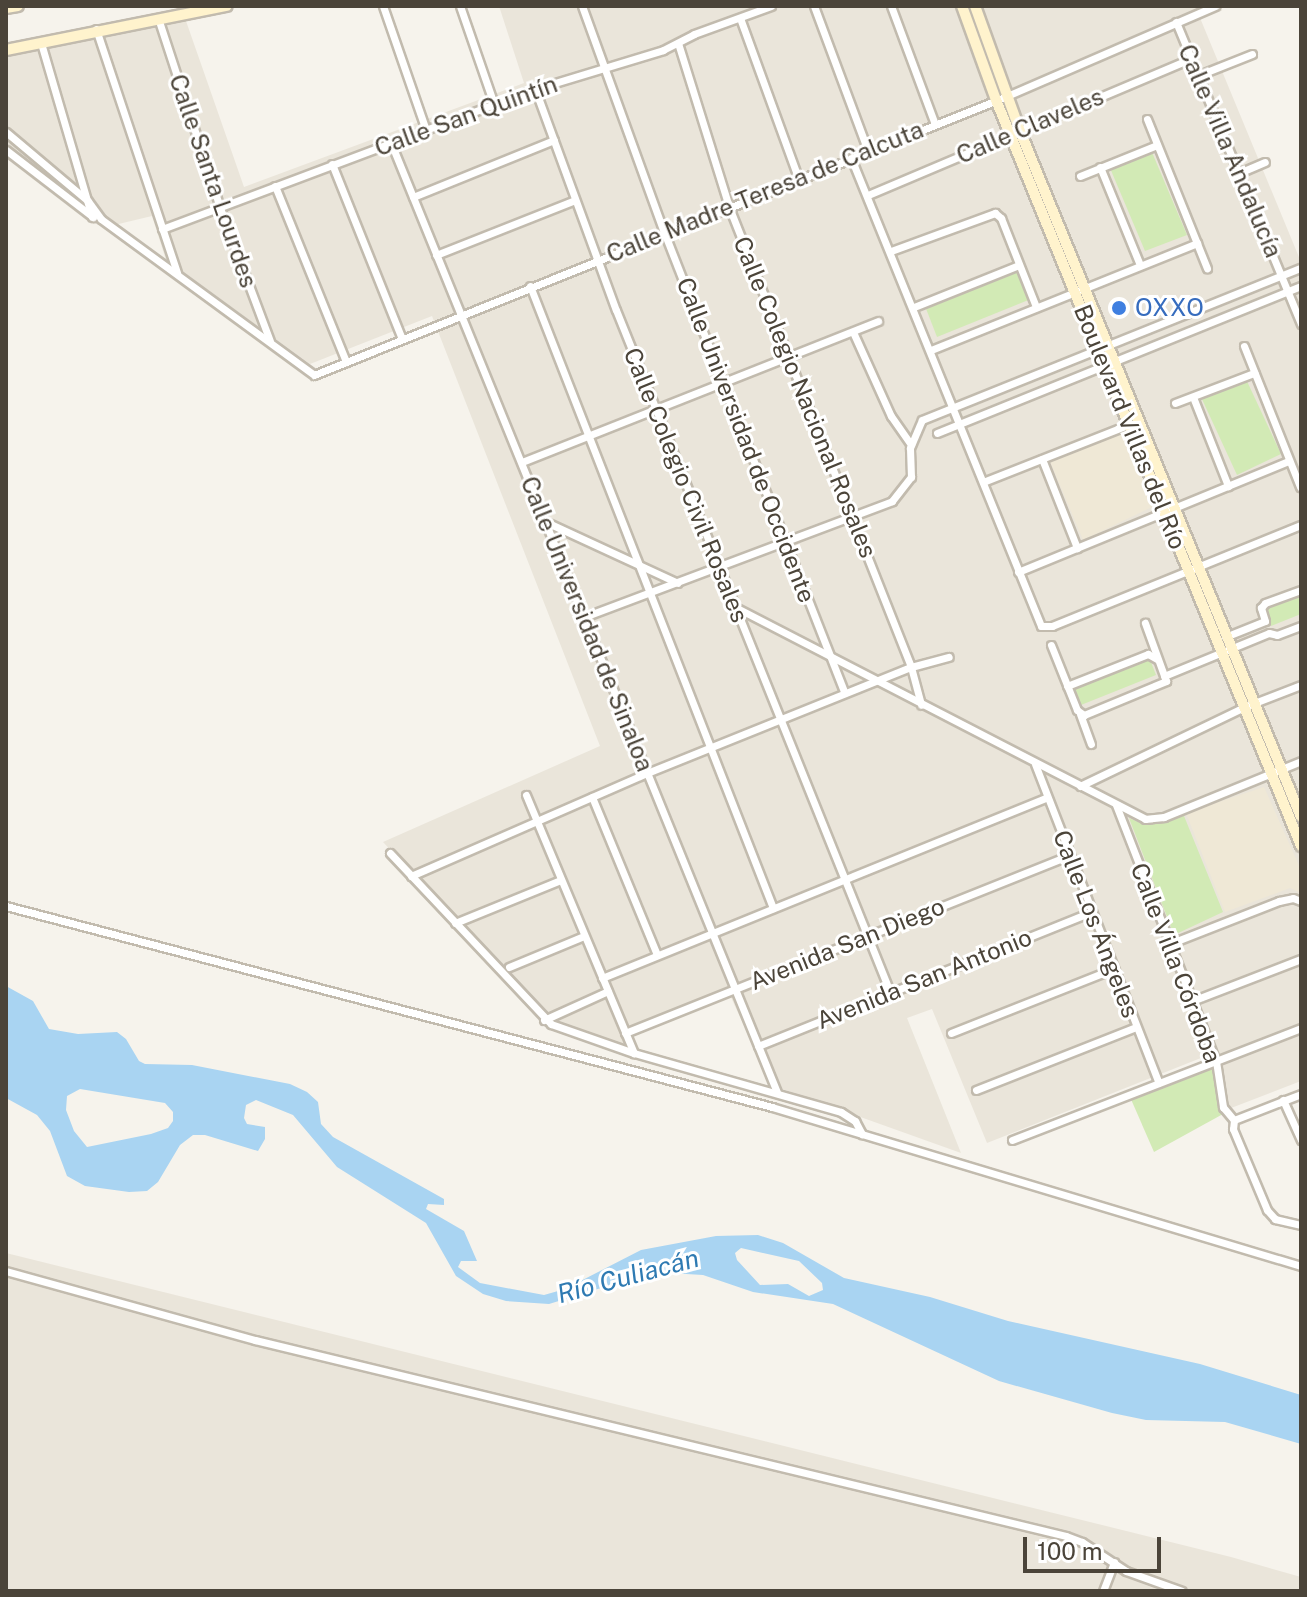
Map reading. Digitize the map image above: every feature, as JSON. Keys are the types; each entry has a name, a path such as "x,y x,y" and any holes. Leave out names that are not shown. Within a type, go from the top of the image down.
{"street":[{"path":"6,8 18,6"},
{"path":"6,50 96,29 227,6"},
{"path":"383,6 426,130"},
{"path":"460,6 494,104"},
{"name":"Calle Universidad de Occidente","path":"582,6 664,232 845,693"},
{"name":"Calle San Quintín","path":"162,229 494,104 678,43 771,6"},
{"path":"814,6 868,151"},
{"path":"891,6 935,124"},
{"name":"Boulevard Villas del Río","path":"962,6 1276,771 1301,846"},
{"name":"Boulevard Villas del Río","path":"975,6 1001,98"},
{"name":"Calle Madre Teresa de Calcuta","path":"271,343 314,375 1001,98 1215,6"},
{"name":"Calle Santa Lourdes","path":"158,18 220,208 271,343"},
{"path":"740,18 799,180"},
{"name":"Calle Villa Andalucía","path":"1176,22 1301,324"},
{"path":"96,29 177,273"},
{"path":"41,43 88,201 96,218"},
{"name":"Calle Colegio Nacional Rosales","path":"678,43 729,207 854,518 911,667 921,705"},
{"path":"1199,75 1252,54"},
{"name":"Calle Claveles","path":"868,195 1192,58"},
{"name":"Calle Colegio Civil Rosales","path":"535,89 597,259 890,992"},
{"path":"1147,119 1207,268"},
{"path":"6,132 88,201"},
{"path":"413,197 554,140"},
{"name":"Calle Universidad de Sinaloa","path":"391,143 777,1092"},
{"path":"1080,176 1157,145"},
{"path":"6,150 271,343"},
{"path":"851,158 1041,626 1049,628 1301,525"},
{"path":"1239,173 1265,162"},
{"path":"332,164 402,339"},
{"path":"1100,167 1140,265"},
{"path":"275,186 346,362"},
{"path":"436,255 575,200"},
{"path":"891,251 989,212 1001,218 1036,307"},
{"path":"931,350 1197,243"},
{"path":"914,307 1019,265"},
{"path":"584,617 854,518 892,501 905,489 913,470 911,445 922,420 1301,268"},
{"path":"530,286 773,908"},
{"path":"937,433 1301,286"},
{"path":"522,462 878,321"},
{"path":"853,332 861,341 891,416 911,445"},
{"path":"1244,346 1300,487"},
{"name":"Boulevard Villas del Río","path":"1109,363 1128,425 1169,511"},
{"path":"1175,403 1254,373"},
{"path":"1193,397 1228,486"},
{"path":"983,482 1128,425"},
{"path":"1042,459 1077,548"},
{"path":"1018,572 1289,461"},
{"path":"546,522 678,583"},
{"path":"1164,676 1265,621 1263,605 1301,590"},
{"path":"735,607 1035,764 1116,805 1154,820 1301,761"},
{"path":"1084,714 1166,681 1145,623"},
{"path":"1224,645 1269,633 1275,635 1301,626"},
{"path":"1051,645 1067,686 1084,714 1091,744"},
{"path":"1067,686 1148,654 1158,661"},
{"path":"411,876 710,747 911,667 949,657"},
{"path":"1080,786 1248,705 1301,685"},
{"name":"Calle Los Ángeles","path":"1035,764 1159,1083"},
{"name":"Boulevard Villas del Río","path":"1276,771 1301,817"},
{"path":"526,795 634,1053"},
{"path":"592,797 657,955"},
{"path":"602,978 1047,797"},
{"name":"Calle Villa Córdoba","path":"1116,805 1216,1061 1223,1107 1234,1120 1233,1129 1267,1210 1275,1219 1301,1225"},
{"path":"390,853 544,1020 563,1030 634,1053 846,1114 855,1121 862,1134"},
{"name":"Avenida San Diego","path":"625,1033 1069,855"},
{"path":"455,923 561,880"},
{"path":"1169,944 1279,901 1293,898 1301,901"},
{"path":"6,906 772,1107 1301,1266"},
{"name":"Avenida San Antonio","path":"758,1046 1091,912"},
{"path":"509,967 584,936"},
{"path":"1192,1001 1301,959"},
{"path":"951,1033 1113,969"},
{"path":"544,1020 608,991"},
{"path":"976,1090 1136,1027"},
{"path":"1012,1140 1301,1028"},
{"path":"1234,1120 1301,1094"},
{"path":"1283,1100 1301,1140"},
{"path":"6,1271 255,1340 1066,1536 1139,1578 1182,1591"},
{"path":"1103,1591 1114,1562"}],"shaded area":[{"path":"499,6 1212,6 1198,13 1301,262 1301,1081 1226,1110 1216,1052 987,1143 932,1009 907,1018 961,1153 771,1085 729,993 628,1033 634,1048 554,1025 383,842 600,746 432,316 310,364 166,260 152,216 106,227 6,146 6,57 186,21 244,187 524,83"},
{"path":"1124,434 1154,506 1083,540 1049,459"},
{"path":"1264,787 1301,870 1301,893 1290,888 1225,912 1186,813"},
{"path":"6,1253 1231,1557 1301,1577 1301,1591 6,1591"}],"green space":[{"path":"1151,150 1187,235 1145,251 1110,168"},
{"path":"1019,269 1031,299 937,337 925,306"},
{"path":"1245,377 1281,454 1237,475 1201,397"},
{"path":"1301,590 1301,614 1271,626 1262,605"},
{"path":"1149,657 1156,675 1081,705 1074,686"},
{"path":"1182,811 1223,912 1174,935 1129,818 1145,825"},
{"path":"1214,1064 1223,1114 1154,1152 1130,1097"}],"water":[{"name":"Río Culiacán","path":"6,986 33,1001 49,1029 78,1034 117,1032 126,1039 139,1061 145,1064 192,1065 290,1084 307,1092 318,1102 321,1124 333,1137 444,1199 444,1205 428,1204 426,1209 464,1231 477,1261 461,1261 458,1267 480,1283 544,1295 565,1289 641,1250 716,1236 758,1235 783,1243 844,1278 930,1297 1008,1321 1200,1364 1301,1395 1301,1444 1225,1422 1146,1420 1112,1413 999,1381 833,1304 753,1292 703,1275 653,1272 549,1304 506,1301 483,1294 456,1276 426,1223 337,1167 293,1115 256,1100 246,1105 244,1118 247,1124 265,1127 265,1139 258,1151 205,1135 193,1135 180,1145 158,1182 147,1191 129,1192 85,1186 67,1176 50,1131 37,1115 6,1098","holes":["80,1089 165,1103 173,1112 173,1121 168,1128 151,1134 87,1147 74,1131 66,1110 67,1096","741,1248 799,1261 822,1283 823,1290 809,1296 788,1284 760,1285 737,1260 735,1253"]}],"place":[{"name":"OXXO","path":"1119,308"}]}
